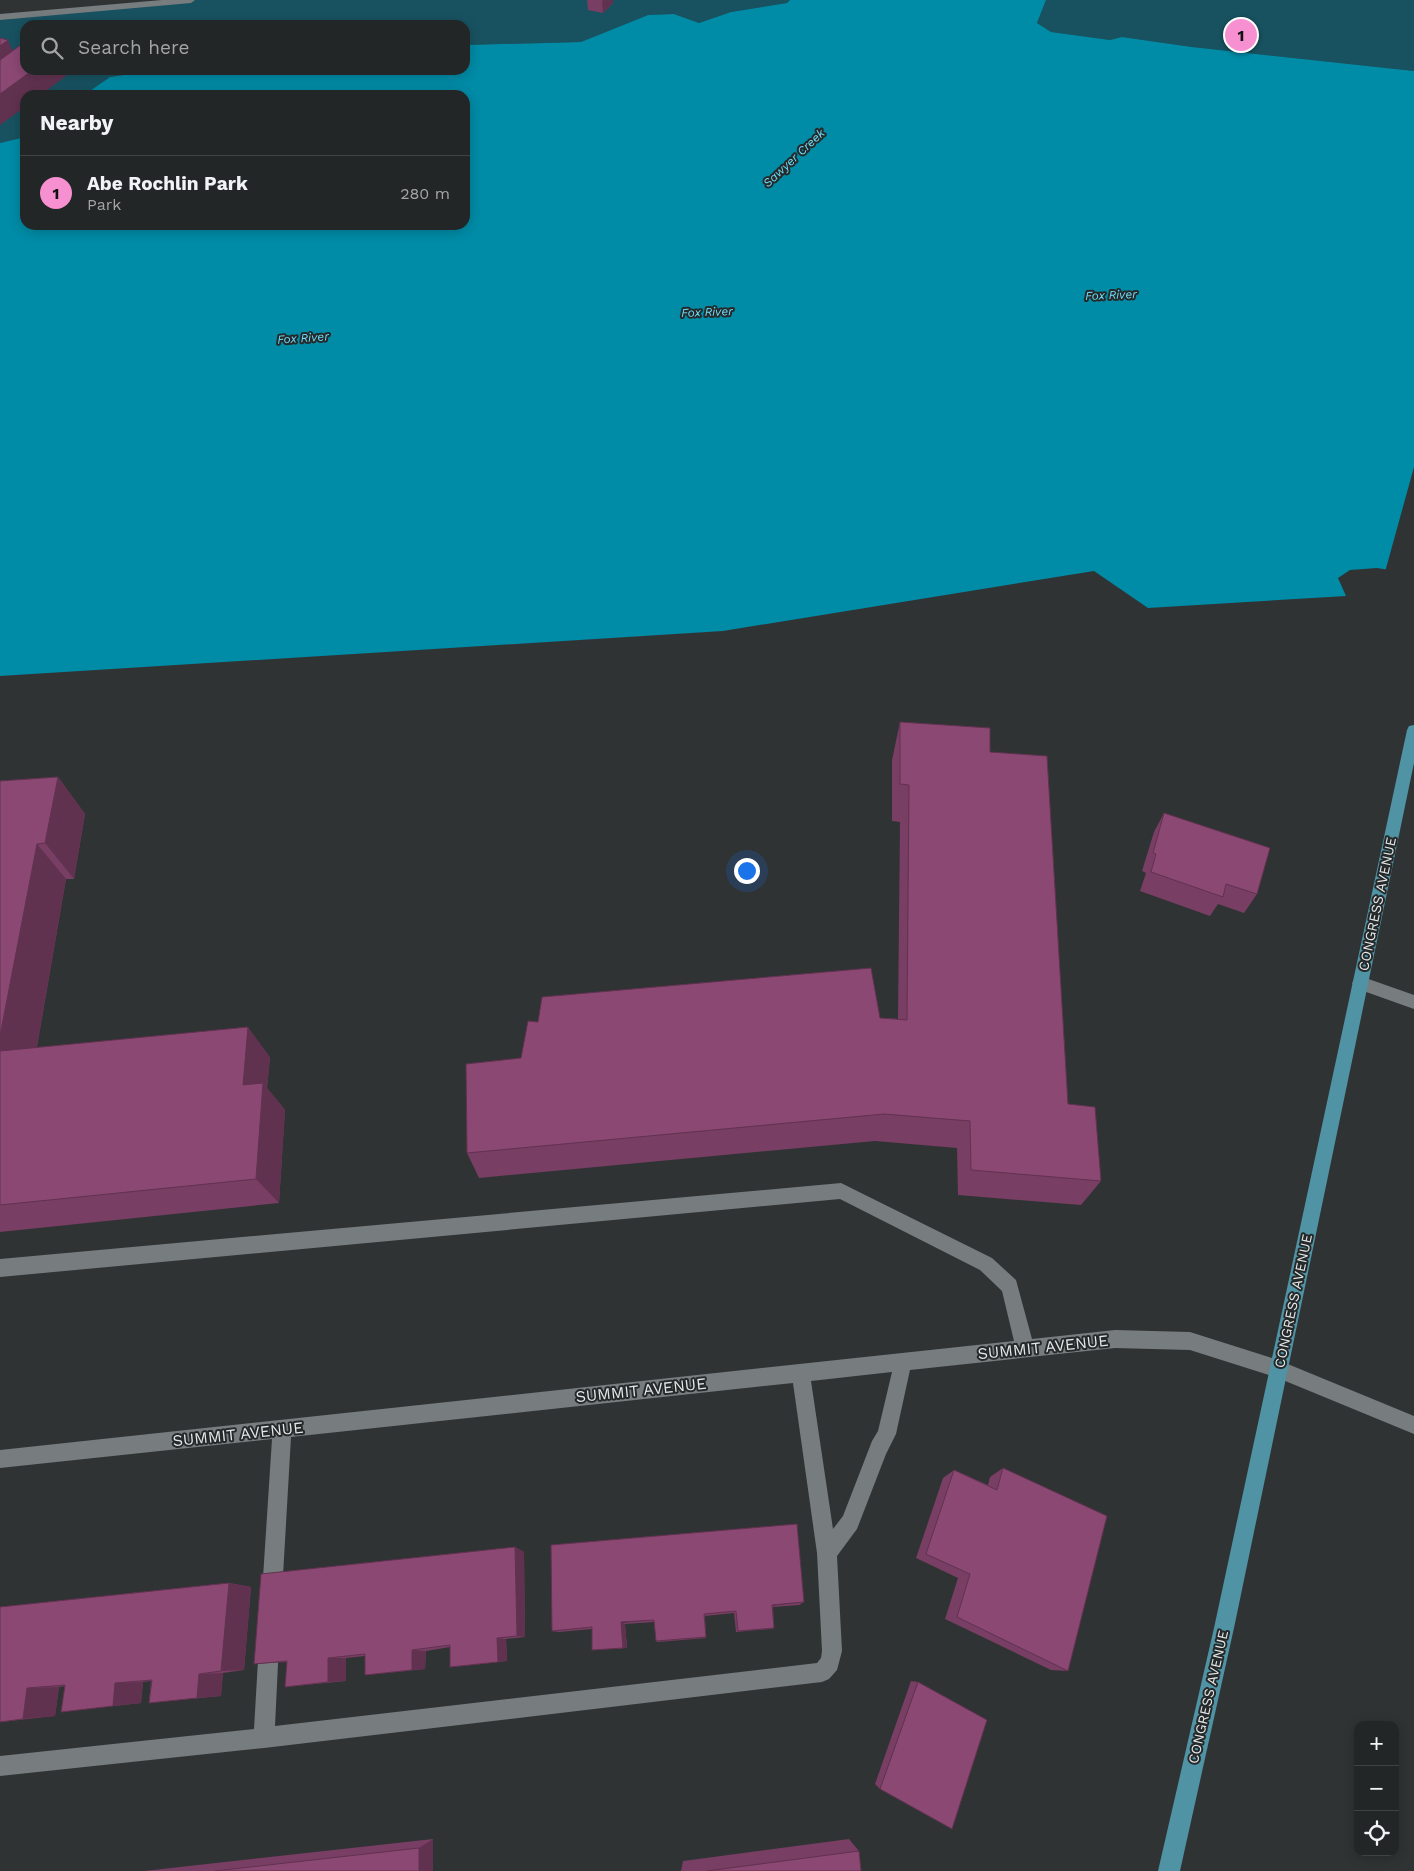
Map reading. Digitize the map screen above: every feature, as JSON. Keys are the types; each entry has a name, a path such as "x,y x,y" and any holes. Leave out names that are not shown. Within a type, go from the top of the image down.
{"main road":[{"name":"CONGRESS AVENUE","path":"1169,1871 1226,1618 1414,730"}],"street":[{"path":"0,17 190,0"},
{"path":"1360,983 1414,1002"},
{"path":"0,1268 841,1191 986,1264 1010,1286 1025,1348"},
{"name":"SUMMIT AVENUE","path":"0,1459 1114,1339 1190,1342 1278,1369 1414,1425"},
{"path":"827,1553 850,1522 879,1448 887,1434 903,1362"},
{"path":"0,1766 264,1738 822,1672 830,1663 832,1652 827,1553 801,1373"},
{"path":"271,1610 282,1430"},
{"path":"264,1738 270,1630"}],"shaded area":[{"path":"191,0 790,0 787,3 731,12 699,23 674,14 648,15 581,42 470,45 470,20 20,20 20,75 123,75 110,77 91,90 20,90 20,138 0,143 0,17"},
{"path":"1046,0 1414,0 1414,71 1192,47 1122,37 1110,40 1051,32 1037,23"}],"water":[{"path":"790,0 1046,0 1037,23 1051,32 1110,40 1122,37 1192,47 1414,71 1414,574 1377,568 1350,570 1338,578 1346,596 1148,608 1094,571 723,631 0,676 0,143 20,138 20,230 470,230 470,90 91,90 110,77 123,75 470,75 470,45 581,42 648,15 674,14 699,23 731,12 787,3"}],"pier":[{"path":"1414,467 1414,577 1385,572"}],"building":[{"path":"0,38 8,40 0,46"},
{"path":"20,45 20,75 26,75 0,94 0,60"},
{"path":"900,722 990,728 990,752 1047,756 1068,1104 1095,1107 1101,1181 971,1170 970,1121 884,1114 467,1153 466,1064 521,1058 528,1021 538,1022 542,997 871,968 880,1018 907,1020 909,785 900,784"},
{"path":"58,777 45,843 37,844 0,1036 0,781"},
{"path":"1164,813 1270,848 1257,894 1226,884 1223,897 1151,872 1156,854 1153,853"},
{"path":"248,1027 243,1085 263,1083 256,1179 0,1205 0,1051"},
{"path":"1003,1468 1107,1516 1068,1671 957,1617 970,1574 926,1554 954,1470 997,1490"},
{"path":"797,1524 804,1602 772,1605 774,1628 738,1631 736,1611 704,1614 706,1637 656,1641 654,1620 621,1622 623,1648 592,1650 592,1627 552,1631 551,1545"},
{"path":"515,1547 517,1636 497,1638 498,1662 450,1667 450,1645 412,1650 412,1670 365,1675 365,1654 328,1658 328,1682 285,1687 287,1661 254,1664 261,1574"},
{"path":"229,1583 221,1671 199,1674 197,1698 149,1703 152,1680 115,1683 113,1706 61,1712 65,1685 27,1688 23,1719 0,1722 0,1607"},
{"path":"918,1682 987,1720 952,1829 880,1789"},
{"path":"419,1848 419,1871 215,1871"},
{"path":"859,1851 861,1871 707,1871"}],"place":[{"name":"Abe Rochlin Park","path":"1241,35"}],"water label":[{"name":"Sawyer Creek","path":"794,158"},
{"name":"Fox River","path":"1111,295"},
{"name":"Fox River","path":"707,312"},
{"name":"Fox River","path":"303,338"}]}
